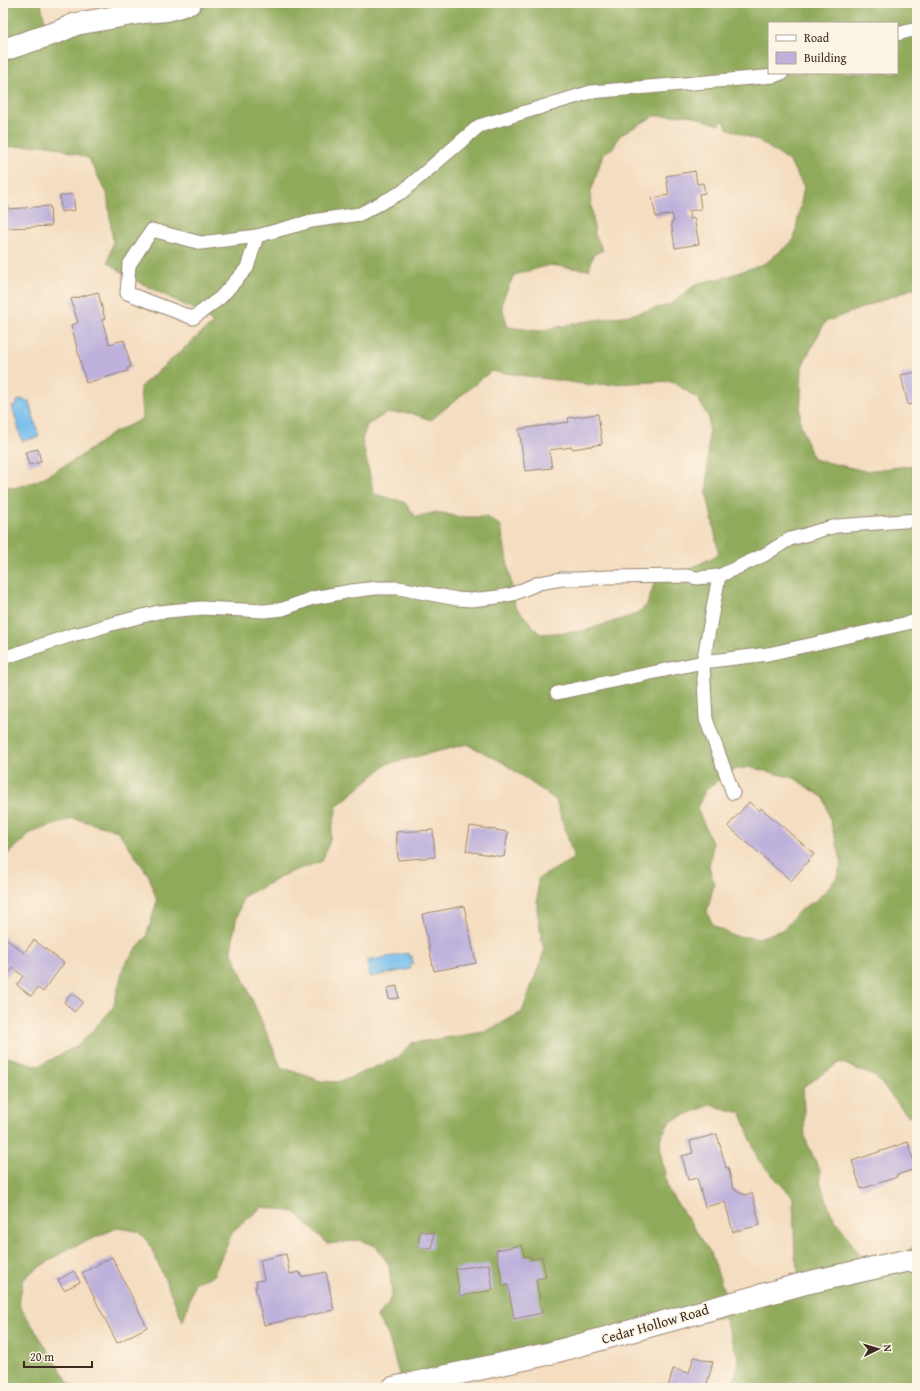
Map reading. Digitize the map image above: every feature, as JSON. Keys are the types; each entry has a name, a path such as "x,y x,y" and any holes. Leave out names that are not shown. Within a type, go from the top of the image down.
{"street":[{"path":"3,50 58,32 76,24 144,12 167,10 190,3"},
{"name":"Cedar Hollow Road","path":"393,1388 547,1354 806,1283 905,1261 917,1261"}],"lane":[{"path":"898,34 917,29"},
{"path":"257,236 247,268 220,298 193,318 127,293 130,265 152,230 202,243 257,236 312,221 360,214 402,192 479,126 591,92 774,76 779,74"},
{"path":"3,658 72,635 158,612 201,608 264,611 283,610 313,598 376,588 399,588 457,599 471,600 506,596 539,583 562,579 687,576 697,578 719,576 764,554 790,539 821,530 836,526 917,520"},
{"path":"719,576 703,662 706,719 733,793"},
{"path":"557,693 703,662 768,654 917,621"}],"green space":[{"path":"3,3 41,3 48,30 197,3 917,3 917,287 825,322 802,366 800,422 813,459 865,471 917,465 917,1117 908,1116 876,1077 840,1062 803,1087 805,1138 820,1171 820,1181 831,1213 866,1264 874,1270 917,1245 917,1388 733,1388 739,1359 724,1318 713,1318 447,1382 448,1388 398,1388 402,1385 388,1335 377,1317 388,1304 392,1293 389,1265 376,1246 361,1240 328,1244 295,1212 262,1207 233,1231 213,1276 195,1282 183,1321 149,1243 137,1231 117,1228 68,1249 33,1271 23,1280 19,1305 69,1383 78,1388 3,1388 3,1056 39,1066 80,1044 113,1008 124,965 146,937 157,901 149,876 118,831 73,818 28,834 24,840 3,858 3,485 14,488 37,481 78,458 113,433 142,419 140,387 213,323 197,311 127,276 108,262 113,242 107,193 88,158 50,145 3,147","holes":["690,115 719,125 723,120 727,128 761,142 790,162 804,187 794,240 766,263 723,278 698,283 669,305 629,315 582,322 539,331 508,327 502,307 503,299 514,275 550,265 589,270 593,255 603,250 595,235 590,195 603,154 614,147 619,136 654,116","491,371 591,385 672,381 698,399 709,418 707,494 719,554 680,574 655,581 647,605 637,614 584,631 540,634 515,606 501,526 487,517 461,517 437,512 416,517 404,502 374,494 362,440 367,425 387,413 410,413 431,420","467,744 502,762 556,800 574,858 538,879 537,910 544,952 522,1012 485,1032 412,1043 399,1057 340,1082 321,1081 281,1067 231,950 236,920 243,897 288,873 322,861 329,843 337,806 387,764","749,767 794,778 824,798 842,863 836,879 817,900 801,909 782,930 758,938 733,936 713,925 707,912 714,884 709,866 713,845 697,808 706,789 733,770","710,1105 741,1113 758,1160 793,1197 795,1256 802,1292 730,1309 711,1253 668,1190 661,1155 660,1139 670,1121"]}],"water":[{"path":"23,399 25,402 29,401 39,437 22,441 12,406 17,405 17,401"},
{"path":"408,953 409,957 412,956 413,964 410,965 411,969 370,977 367,961"}],"building":[{"path":"695,171 697,184 703,183 705,193 699,194 701,209 689,211 690,219 694,218 699,244 675,248 671,222 674,222 672,214 656,217 652,198 669,195 666,176"},
{"path":"73,194 75,210 61,212 60,196"},
{"path":"8,205 9,209 50,206 51,226 3,228 3,206"},
{"path":"98,292 105,319 102,320 109,344 124,340 131,367 127,368 128,371 86,383 71,325 78,323 71,299"},
{"path":"917,372 917,403 908,405 901,375"},
{"path":"598,414 602,444 573,449 572,447 549,450 552,468 525,471 519,429 569,422 568,418"},
{"path":"38,449 41,462 29,465 25,452"},
{"path":"749,802 759,811 761,808 814,854 791,881 728,826"},
{"path":"470,826 508,832 504,857 466,851"},
{"path":"433,830 435,857 398,860 396,832"},
{"path":"464,906 476,963 434,971 422,914"},
{"path":"4,937 24,953 34,940 64,963 43,992 38,988 31,996 17,985 23,976 13,968 5,978 3,976"},
{"path":"397,986 399,998 389,999 387,988"},
{"path":"72,993 83,1002 74,1012 64,1002"},
{"path":"717,1134 733,1188 745,1195 752,1193 760,1225 733,1232 725,1202 705,1207 697,1178 688,1180 682,1156 693,1153 690,1141"},
{"path":"908,1142 916,1169 861,1189 852,1161"},
{"path":"420,1231 434,1233 432,1249 418,1247"},
{"path":"522,1245 524,1257 531,1256 531,1259 542,1257 546,1277 536,1279 542,1313 514,1319 508,1285 503,1286 496,1250"},
{"path":"286,1254 290,1274 300,1272 301,1277 326,1272 334,1310 264,1325 255,1287 257,1287 256,1281 264,1280 260,1260"},
{"path":"112,1257 147,1327 117,1343 82,1273"},
{"path":"489,1264 493,1290 460,1296 455,1269"},
{"path":"74,1271 80,1282 64,1290 58,1280"},
{"path":"694,1357 713,1362 706,1388 668,1388 673,1369 689,1373"}]}
